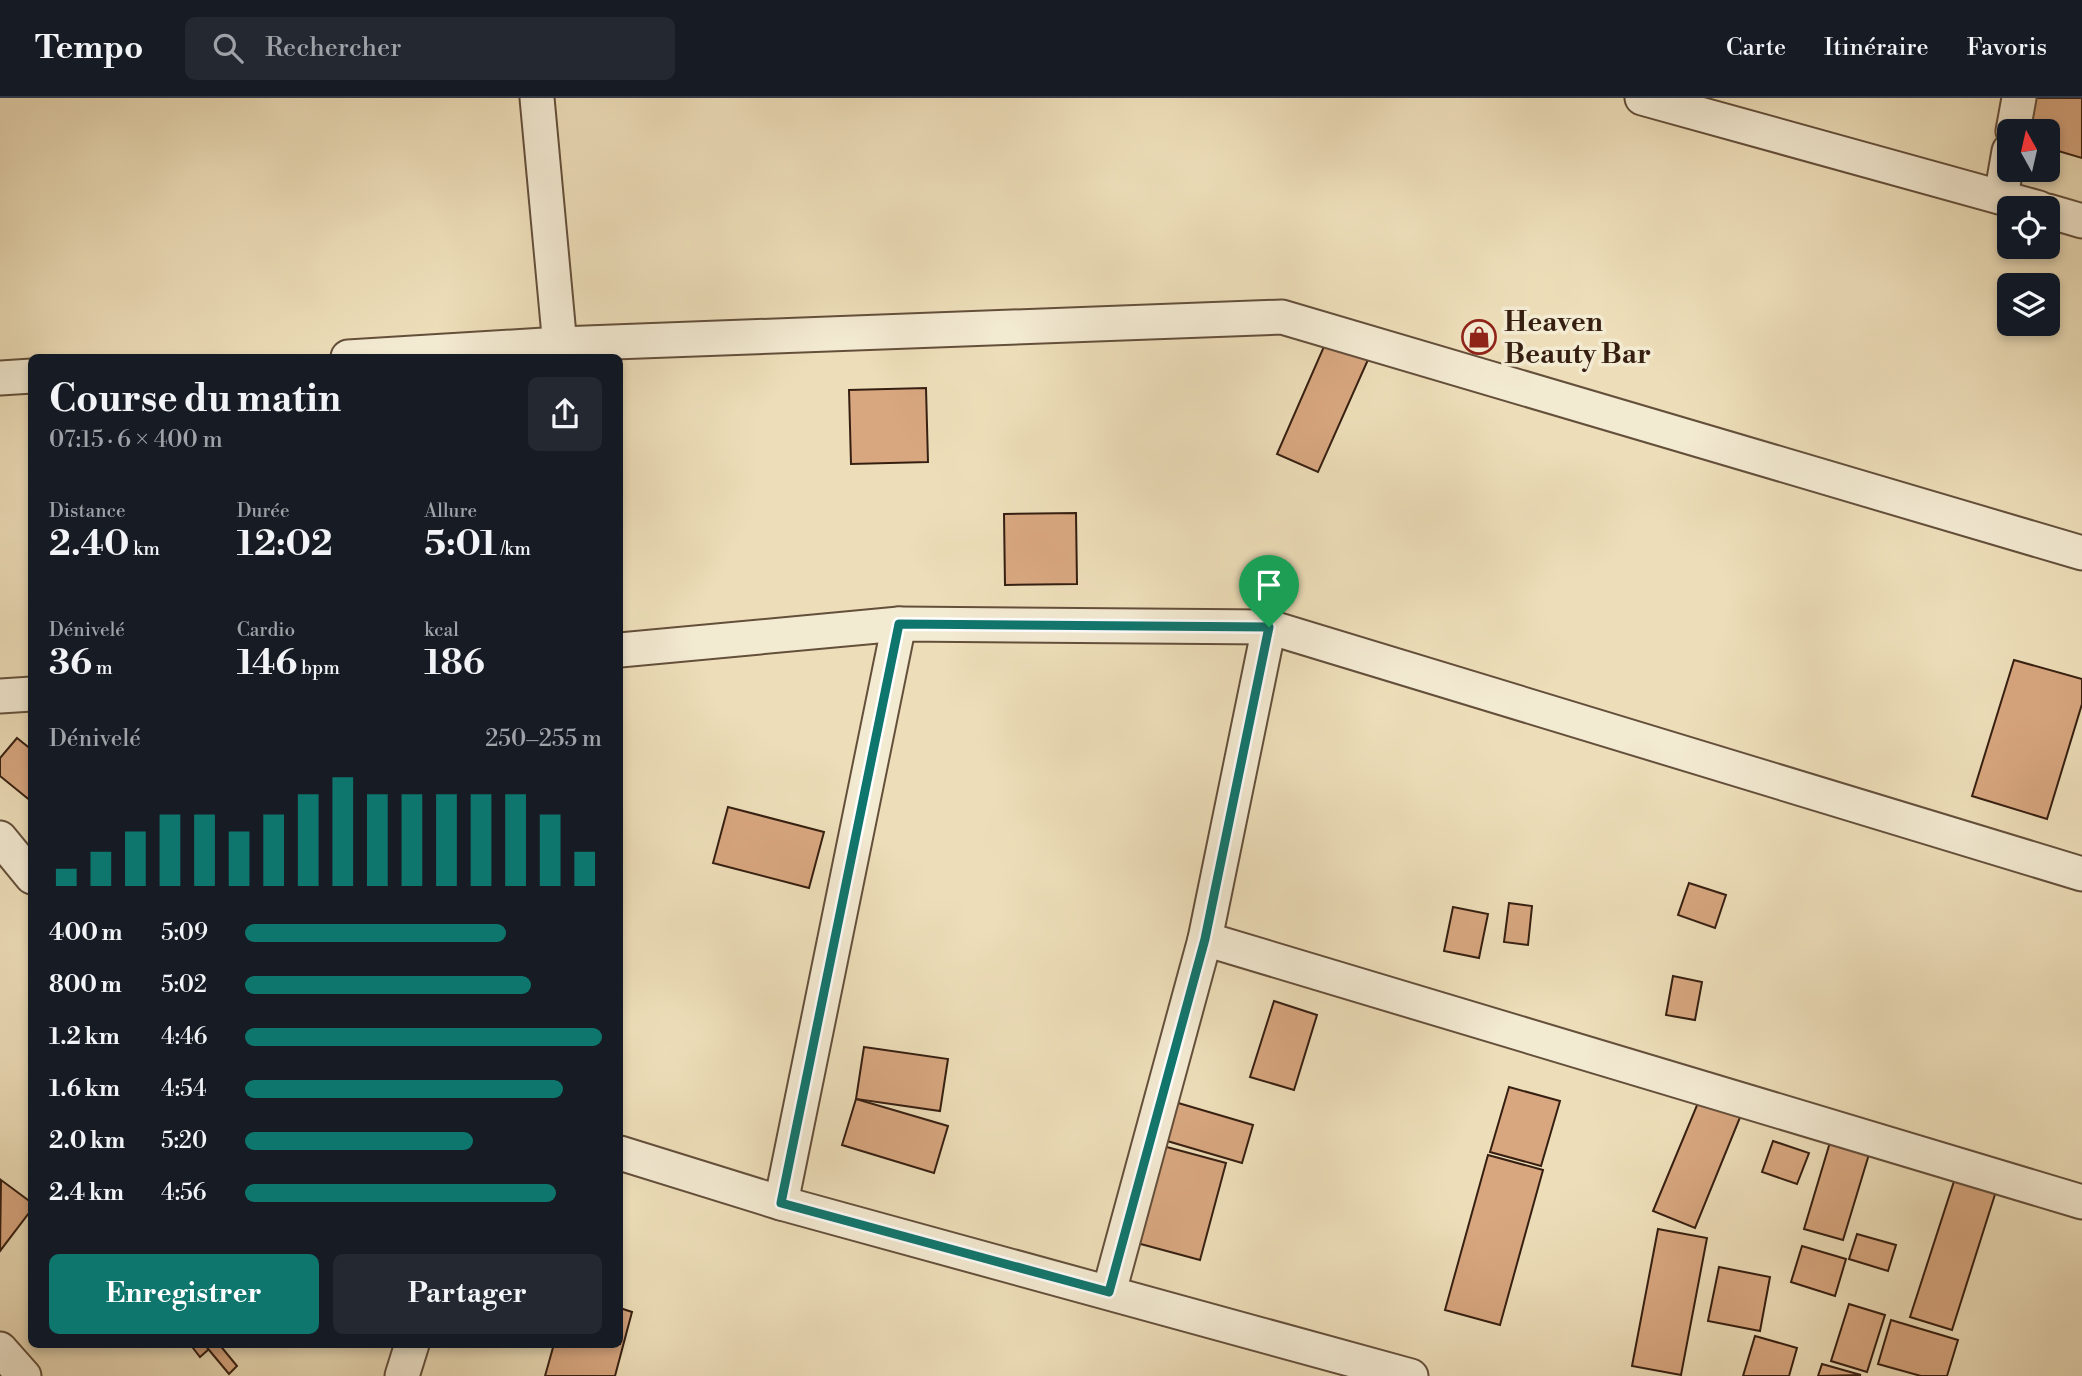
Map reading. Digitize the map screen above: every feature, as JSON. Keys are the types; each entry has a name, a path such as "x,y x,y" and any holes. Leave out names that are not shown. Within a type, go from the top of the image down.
{"street":[{"path":"537,98 561,350"},
{"path":"1642,98 1997,196"},
{"path":"2015,119 2019,98"},
{"path":"2060,214 2082,220"},
{"path":"439,354 1282,317 2082,553"},
{"path":"0,378 28,376"},
{"path":"781,1203 899,624"},
{"path":"623,650 899,624 1269,627 2082,874"},
{"path":"1109,1292 1205,939 1269,627"},
{"path":"0,696 28,694"},
{"path":"0,838 28,872"},
{"path":"1205,939 2082,1202"},
{"path":"623,1154 781,1203 1411,1376"},
{"path":"402,1376 411,1348"},
{"path":"0,1349 24,1376"}],"building":[{"path":"2033,98 2082,98 2082,158 2060,152 2060,119 2027,119"},
{"path":"1329,335 1371,353 1318,472 1277,454"},
{"path":"926,388 928,462 851,464 849,390"},
{"path":"1076,513 1077,584 1005,585 1004,514"},
{"path":"2014,660 2082,679 2082,704 2047,819 1972,796"},
{"path":"17,738 28,747 28,799 0,776 0,758"},
{"path":"728,807 824,832 809,888 713,863"},
{"path":"1689,883 1726,895 1715,928 1678,915"},
{"path":"1509,903 1532,906 1528,945 1504,942"},
{"path":"1453,907 1488,914 1479,958 1444,951"},
{"path":"1673,976 1702,982 1695,1020 1666,1015"},
{"path":"1274,1001 1317,1015 1294,1090 1250,1077"},
{"path":"864,1047 948,1059 940,1111 856,1099"},
{"path":"1509,1087 1560,1101 1541,1166 1490,1152"},
{"path":"1700,1098 1741,1115 1695,1228 1653,1211"},
{"path":"856,1099 948,1126 934,1173 842,1145"},
{"path":"1168,1100 1253,1125 1242,1163 1157,1138"},
{"path":"1831,1139 1870,1151 1843,1240 1804,1229"},
{"path":"1773,1141 1809,1153 1797,1184 1762,1172"},
{"path":"1163,1146 1226,1163 1200,1260 1137,1243"},
{"path":"1488,1155 1543,1170 1500,1325 1445,1310"},
{"path":"1957,1172 1998,1185 1952,1330 1910,1317"},
{"path":"1,1180 28,1200 28,1214 0,1251"},
{"path":"1658,1229 1707,1238 1681,1375 1632,1366"},
{"path":"1857,1234 1896,1245 1888,1271 1849,1259"},
{"path":"1802,1246 1846,1259 1835,1296 1791,1282"},
{"path":"1719,1267 1770,1277 1760,1331 1708,1321"},
{"path":"1849,1304 1885,1315 1867,1372 1831,1361"},
{"path":"623,1309 632,1312 623,1346"},
{"path":"1891,1320 1958,1340 1947,1376 1921,1376 1878,1364"},
{"path":"1755,1336 1797,1348 1789,1376 1743,1376"},
{"path":"193,1348 209,1349 200,1357"},
{"path":"207,1348 222,1348 237,1366 229,1374"},
{"path":"553,1348 622,1348 615,1376 545,1376"},
{"path":"1822,1364 1861,1375 1818,1376"}],"place":[{"name":"Heaven Beauty Bar","path":"1479,337"}],"route":[{"path":"899,624 1269,627 1205,939 1109,1292 781,1203 899,624"}]}
